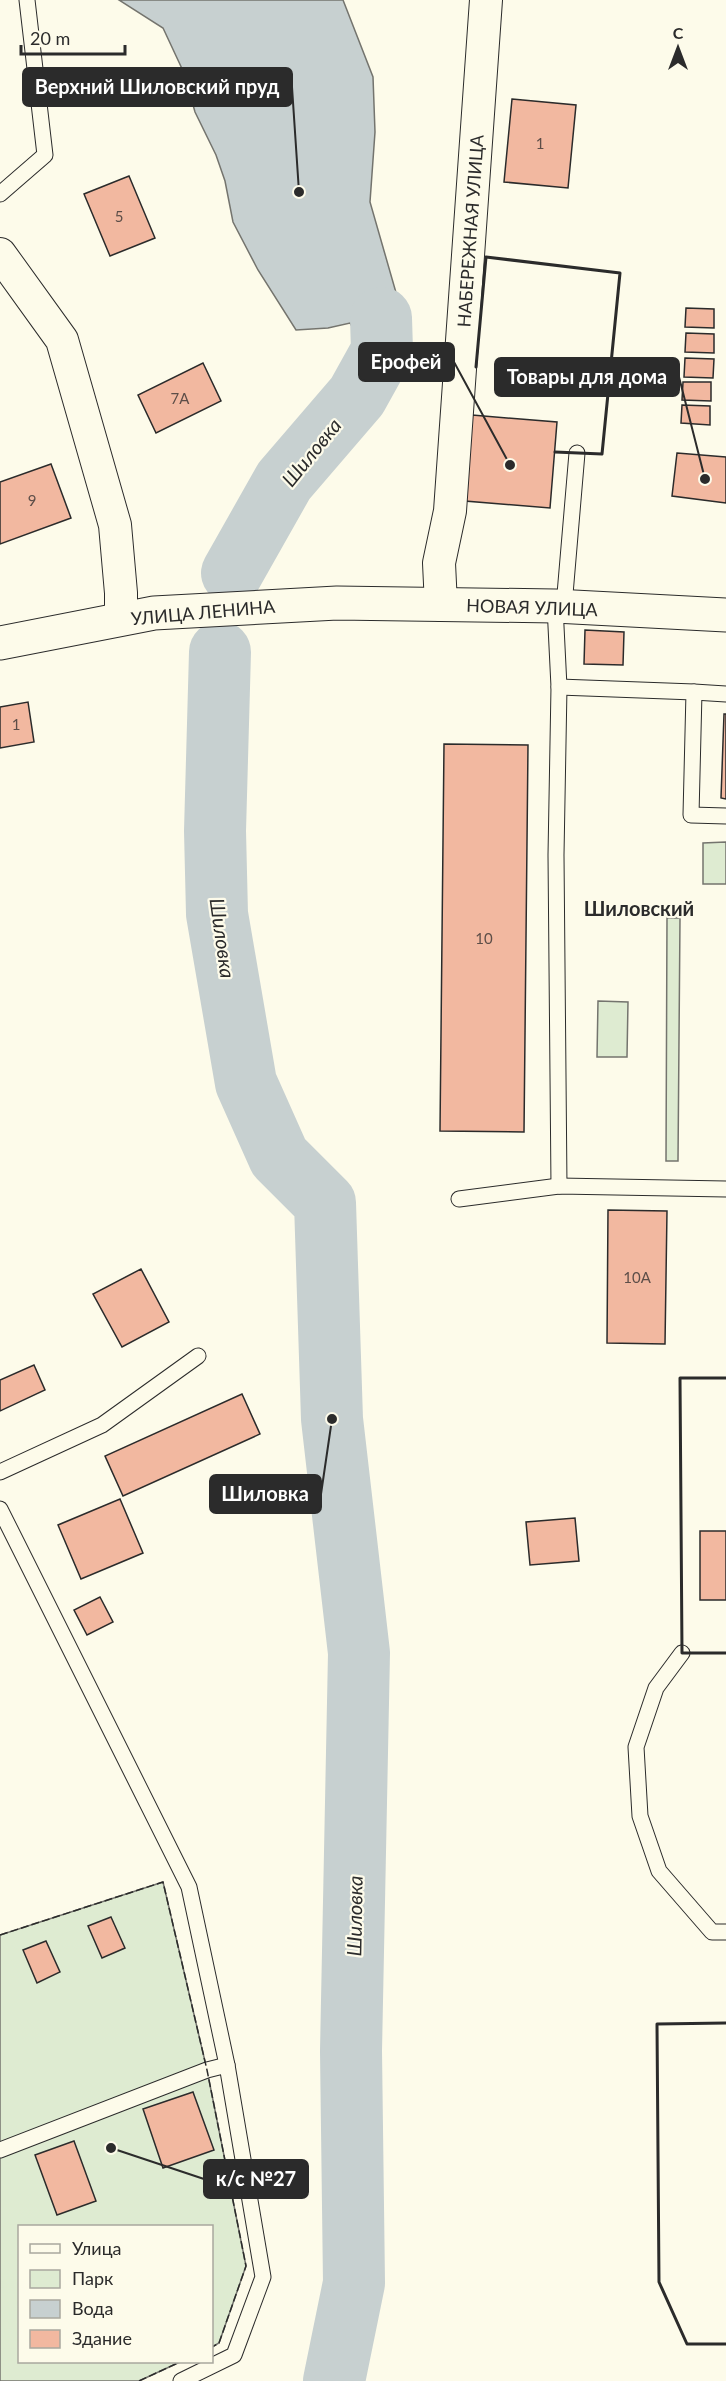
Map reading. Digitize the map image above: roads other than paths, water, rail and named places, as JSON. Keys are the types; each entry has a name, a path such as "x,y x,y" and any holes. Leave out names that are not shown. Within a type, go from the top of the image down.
{"street":[{"name":"НАБЕРЕЖНАЯ УЛИЦА","path":"441,605 439,563 450,511 486,0"},
{"path":"0,254 62,340 115,525 121,619"},
{"name":"НОВАЯ УЛИЦА","path":"337,603 559,606 726,615"},
{"name":"УЛИЦА ЛЕНИНА","path":"0,644 154,613 337,603"}],"lane":[{"path":"0,194 45,154 27,0"},
{"path":"559,1186 556,867 559,606 577,453"},
{"path":"559,687 726,694"},
{"path":"694,692 691,814 726,816"},
{"path":"459,1199 559,1186 726,1189"},
{"path":"0,1472 102,1425 198,1356"},
{"path":"0,1509 189,1887 227,2065 263,2277 234,2355 181,2381"},
{"path":"682,1653 656,1688 636,1747 640,1816 659,1871 712,1932 726,1932"},
{"path":"0,2150 207,2070 227,2065"}],"water":[{"path":"119,0 343,0 373,77 375,132 370,202 399,303 389,387 357,396 357,384 366,349 350,323 328,328 296,330 258,270 233,222 225,181 216,155 195,112 184,73 163,28"}],"waterway":[{"name":"Шиловка","path":"232,573 284,481 357,396 382,351 381,318"},
{"name":"Шиловка","path":"220,652 215,831 217,914 246,1083 279,1157 325,1203 332,1419 359,1653 351,2051 354,2283 334,2381"}],"place":[{"name":"Верхний Шиловский пруд","path":"299,192"},
{"name":"Ерофей","path":"510,465"},
{"name":"Товары для дома","path":"705,479"},
{"name":"Шиловка","path":"332,1419"},
{"name":"к/с №27","path":"111,2148"}],"district":[{"name":"Шиловский","path":"639,908"}]}
